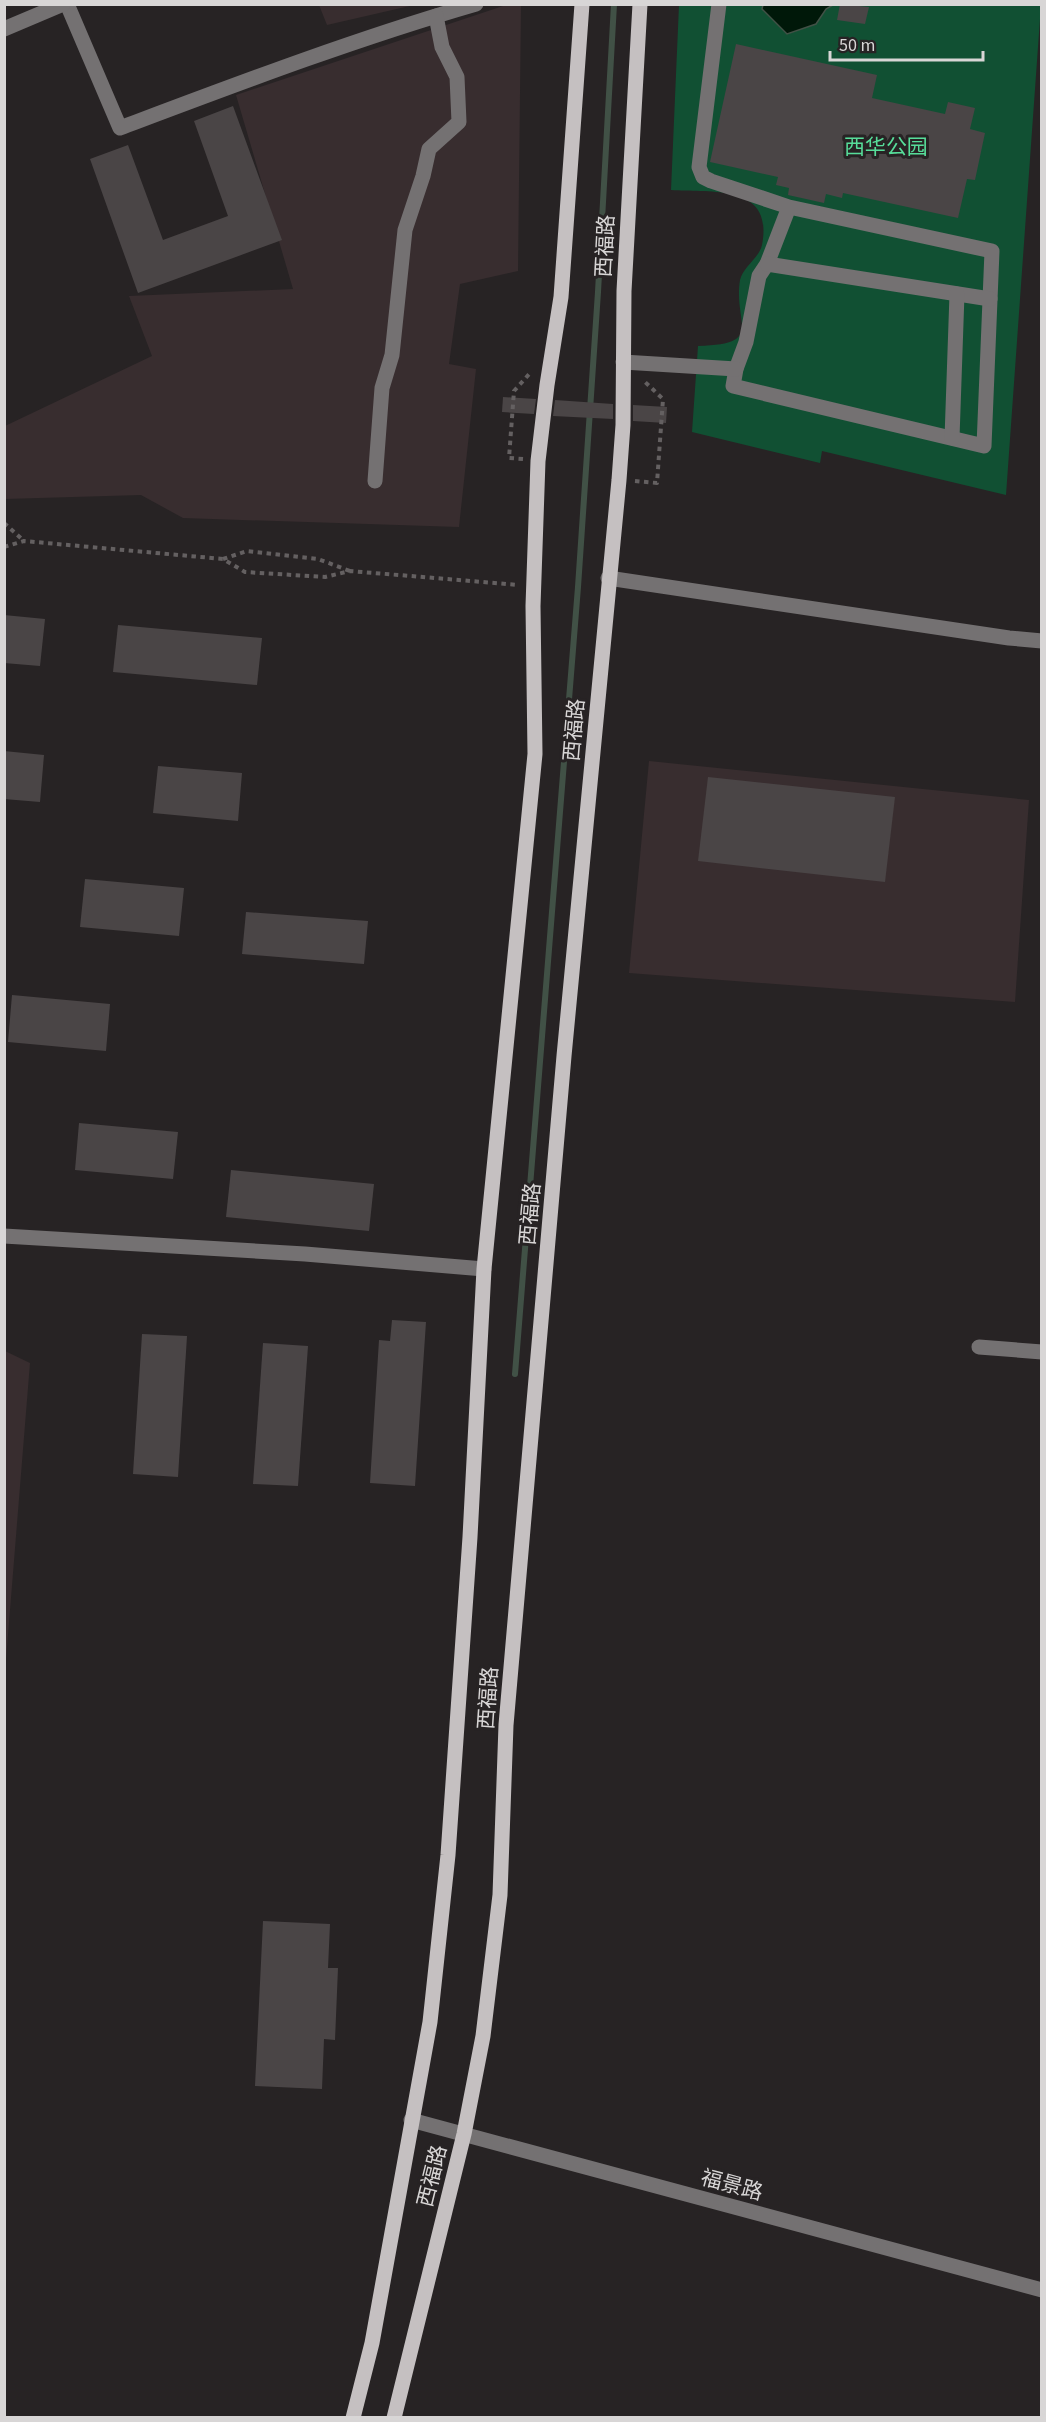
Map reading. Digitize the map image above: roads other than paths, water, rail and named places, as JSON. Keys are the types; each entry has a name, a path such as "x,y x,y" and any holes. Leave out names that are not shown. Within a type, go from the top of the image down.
{"main road":[{"name":"西福路","path":"353,2418 372,2343 430,2022 448,1855 470,1537 484,1269 535,754 534,586 538,461 561,297 582,4"},
{"name":"西福路","path":"394,2418 464,2134 483,2036 500,1895 506,1725 623,425 624,291 640,4"}],"street":[{"path":"4,29 65,4 120,128 430,13 476,4"},
{"path":"719,4 699,167 703,177 711,182 789,207 992,251 984,446 733,386 736,369 746,342 759,276 767,264 789,207"},
{"path":"375,481 382,388 392,355 405,230 423,176 429,149 459,122 457,77 442,47 430,13"},
{"path":"767,264 990,299"},
{"path":"952,438 957,294"},
{"path":"623,362 736,369"},
{"path":"608,578 986,635 1041,641"},
{"path":"4,1236 305,1254 484,1269"},
{"path":"979,1347 1041,1352"},
{"name":"福景路","path":"411,2121 1041,2290"}],"waterway":[{"path":"515,1374 578,587 614,4"}],"park label":[{"name":"西华公园","path":"886,147"}]}
